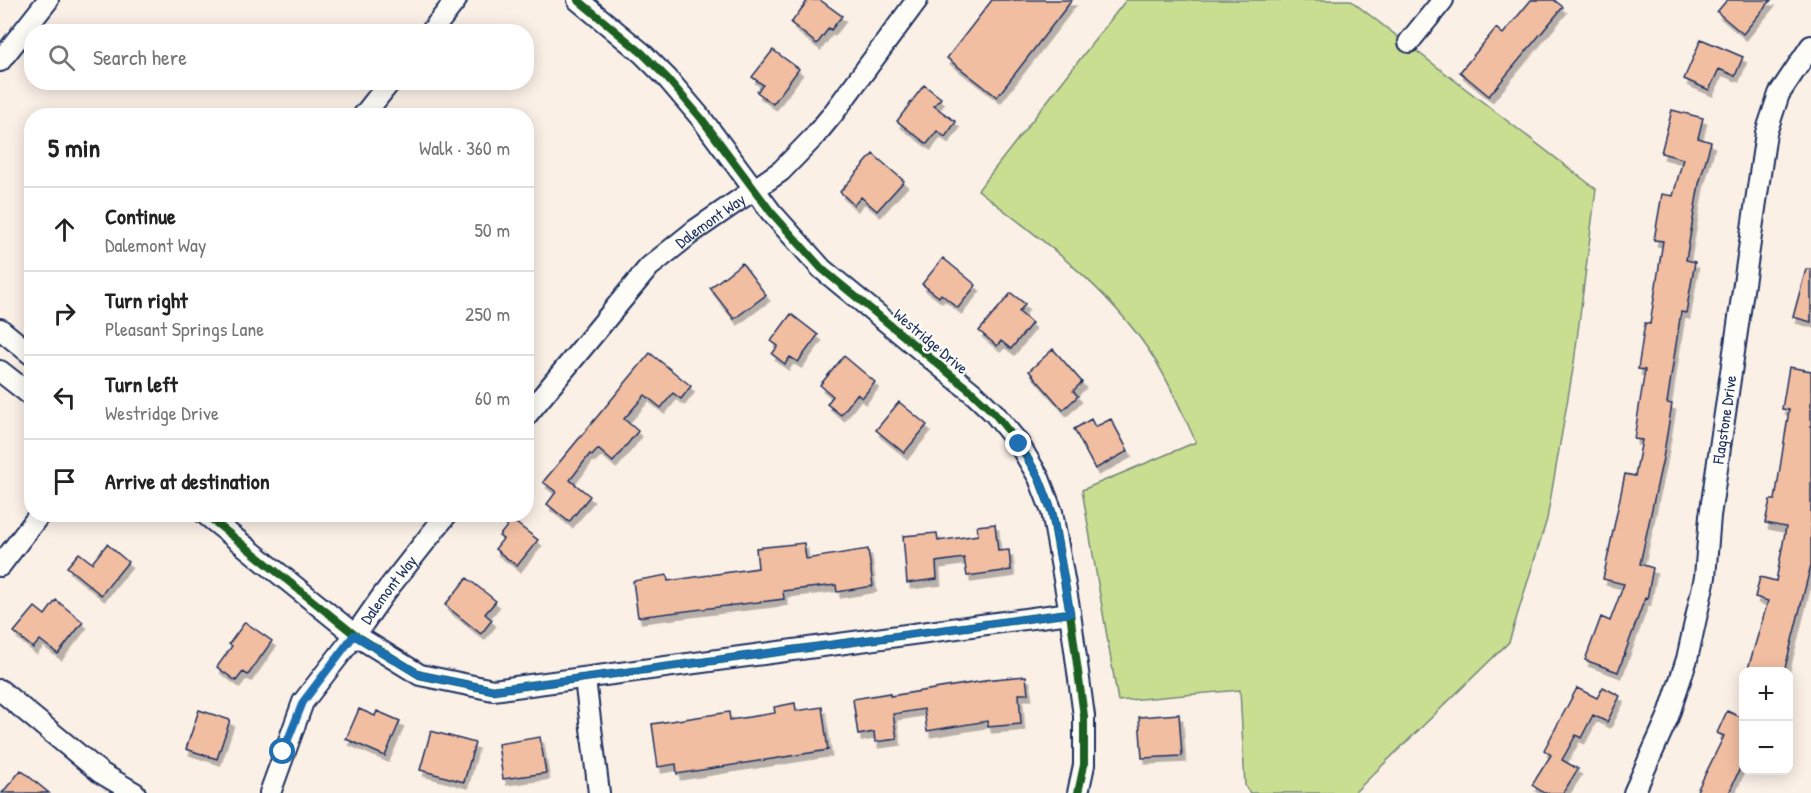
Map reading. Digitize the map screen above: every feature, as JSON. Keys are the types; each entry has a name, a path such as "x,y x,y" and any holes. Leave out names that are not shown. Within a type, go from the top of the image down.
{"street":[{"path":"29,24 48,0"},
{"path":"437,24 456,0"},
{"name":"Westridge Drive","path":"578,0 642,53 667,78 701,118 794,240 822,269 973,393 994,413 1019,444 1039,478 1052,512 1070,613 1084,716 1084,765 1078,793"},
{"name":"Dalemont Way","path":"534,406 649,267 694,231 781,171 813,138 917,0"},
{"path":"1409,42 1443,0"},
{"path":"0,61 24,30"},
{"name":"Flagstone Drive","path":"1634,793 1668,717 1687,658 1705,577 1710,516 1766,134 1779,94 1811,46"},
{"path":"369,108 384,90"},
{"path":"0,329 24,348"},
{"path":"0,371 24,390"},
{"path":"0,566 34,522"},
{"path":"216,522 354,635 420,675 493,690 1070,613"},
{"name":"Dalemont Way","path":"270,793 303,702 441,522"},
{"path":"585,679 600,793"},
{"path":"0,690 101,773 135,793"}],"green space":[{"path":"1126,0 1350,0 1596,189 1574,363 1547,519 1509,642 1354,793 1250,793 1245,786 1240,690 1118,701 1082,490 1196,442 1161,370 1137,334 1118,311 1097,288 1051,247 978,190"}],"building":[{"path":"808,0 820,0 842,16 817,44 791,23"},
{"path":"992,0 1072,0 997,97 947,58"},
{"path":"1531,0 1554,0 1563,7 1489,96 1460,72 1496,28 1503,34"},
{"path":"1727,0 1771,0 1743,34 1717,12"},
{"path":"1701,39 1743,57 1735,76 1719,69 1709,90 1684,79"},
{"path":"773,50 799,69 773,104 757,92 763,85 752,77"},
{"path":"924,85 941,98 934,106 956,122 945,137 937,131 927,144 897,121"},
{"path":"1672,110 1703,118 1698,138 1711,142 1699,184 1686,260 1695,262 1686,313 1681,312 1667,403 1672,404 1663,458 1640,564 1653,568 1647,599 1645,598 1618,672 1585,660 1601,617 1610,621 1624,584 1603,579 1625,474 1635,476 1642,440 1634,439 1645,370 1638,369 1645,323 1650,324 1663,241 1654,240 1662,194 1673,196 1683,159 1661,153"},
{"path":"873,154 904,181 877,211 861,197 854,205 840,192"},
{"path":"943,258 976,285 958,308 941,294 939,297 922,284"},
{"path":"742,263 766,295 734,319 710,288"},
{"path":"1806,269 1811,269 1811,322 1793,317"},
{"path":"1011,293 1025,304 1019,312 1032,323 1011,349 1001,341 997,346 979,331"},
{"path":"791,314 818,335 798,362 790,357 785,364 772,354 778,346 771,341"},
{"path":"1053,349 1082,382 1073,391 1078,396 1063,410 1029,371"},
{"path":"650,353 691,386 681,399 673,393 661,408 645,395 624,419 638,431 613,462 598,449 592,456 590,454 570,480 590,496 569,522 547,504 556,492 543,482"},
{"path":"844,356 875,382 862,398 857,394 841,415 827,404 833,396 820,385"},
{"path":"1789,367 1811,371 1811,565 1785,667 1748,667 1768,601 1755,597 1760,577 1776,581 1786,527 1765,523 1770,500 1775,500 1789,410 1782,409"},
{"path":"899,402 927,425 904,453 876,430"},
{"path":"1091,419 1095,427 1111,419 1128,451 1095,469 1074,429"},
{"path":"510,522 515,522 538,540 517,566 495,549 503,539 499,536"},
{"path":"995,524 998,551 1009,550 1011,570 967,576 964,558 936,562 937,579 907,583 903,536 937,533 938,541 978,535 977,526"},
{"path":"804,543 806,559 868,549 873,586 837,592 836,585 783,591 784,599 638,617 633,581 667,575 668,581 758,568 756,548"},
{"path":"107,544 128,562 101,595 67,567 79,553 92,563"},
{"path":"467,578 496,601 485,614 492,620 481,634 445,605"},
{"path":"56,600 83,622 58,654 40,640 33,648 14,632 35,607 45,615"},
{"path":"245,622 272,641 248,675 243,672 236,681 217,667 232,646 229,644"},
{"path":"1026,676 1028,694 1019,694 1021,724 988,727 987,721 927,731 924,709 893,714 897,739 875,742 874,732 858,735 853,699 890,693 890,696 984,680"},
{"path":"1603,687 1620,696 1607,722 1593,715 1581,738 1576,735 1562,760 1578,769 1563,793 1544,793 1532,785 1551,755 1544,750 1577,688 1597,698"},
{"path":"795,703 796,711 822,707 828,750 677,774 676,764 658,767 652,724 729,712 730,720 775,713 774,707"},
{"path":"359,709 375,716 377,711 400,721 385,756 346,739"},
{"path":"199,710 230,720 217,759 186,749"},
{"path":"1727,711 1739,716 1739,770 1729,793 1696,793 1724,736 1717,733"},
{"path":"1179,714 1182,756 1142,758 1139,717"},
{"path":"431,731 475,743 464,782 420,770"},
{"path":"540,737 546,773 503,779 498,744"},
{"path":"21,770 49,793 2,793"}],"cycle path":[{"path":"578,0 642,53 667,78 701,118 771,212 822,269 973,393 994,413 1019,444 1039,478 1052,512 1070,613 1084,716 1084,765 1078,793"},
{"path":"215,522 355,635 420,675 493,690 1070,613"}],"route":[{"path":"283,752 303,702 354,635 420,675 493,690 1070,613 1052,512 1039,478 1019,444"}]}
